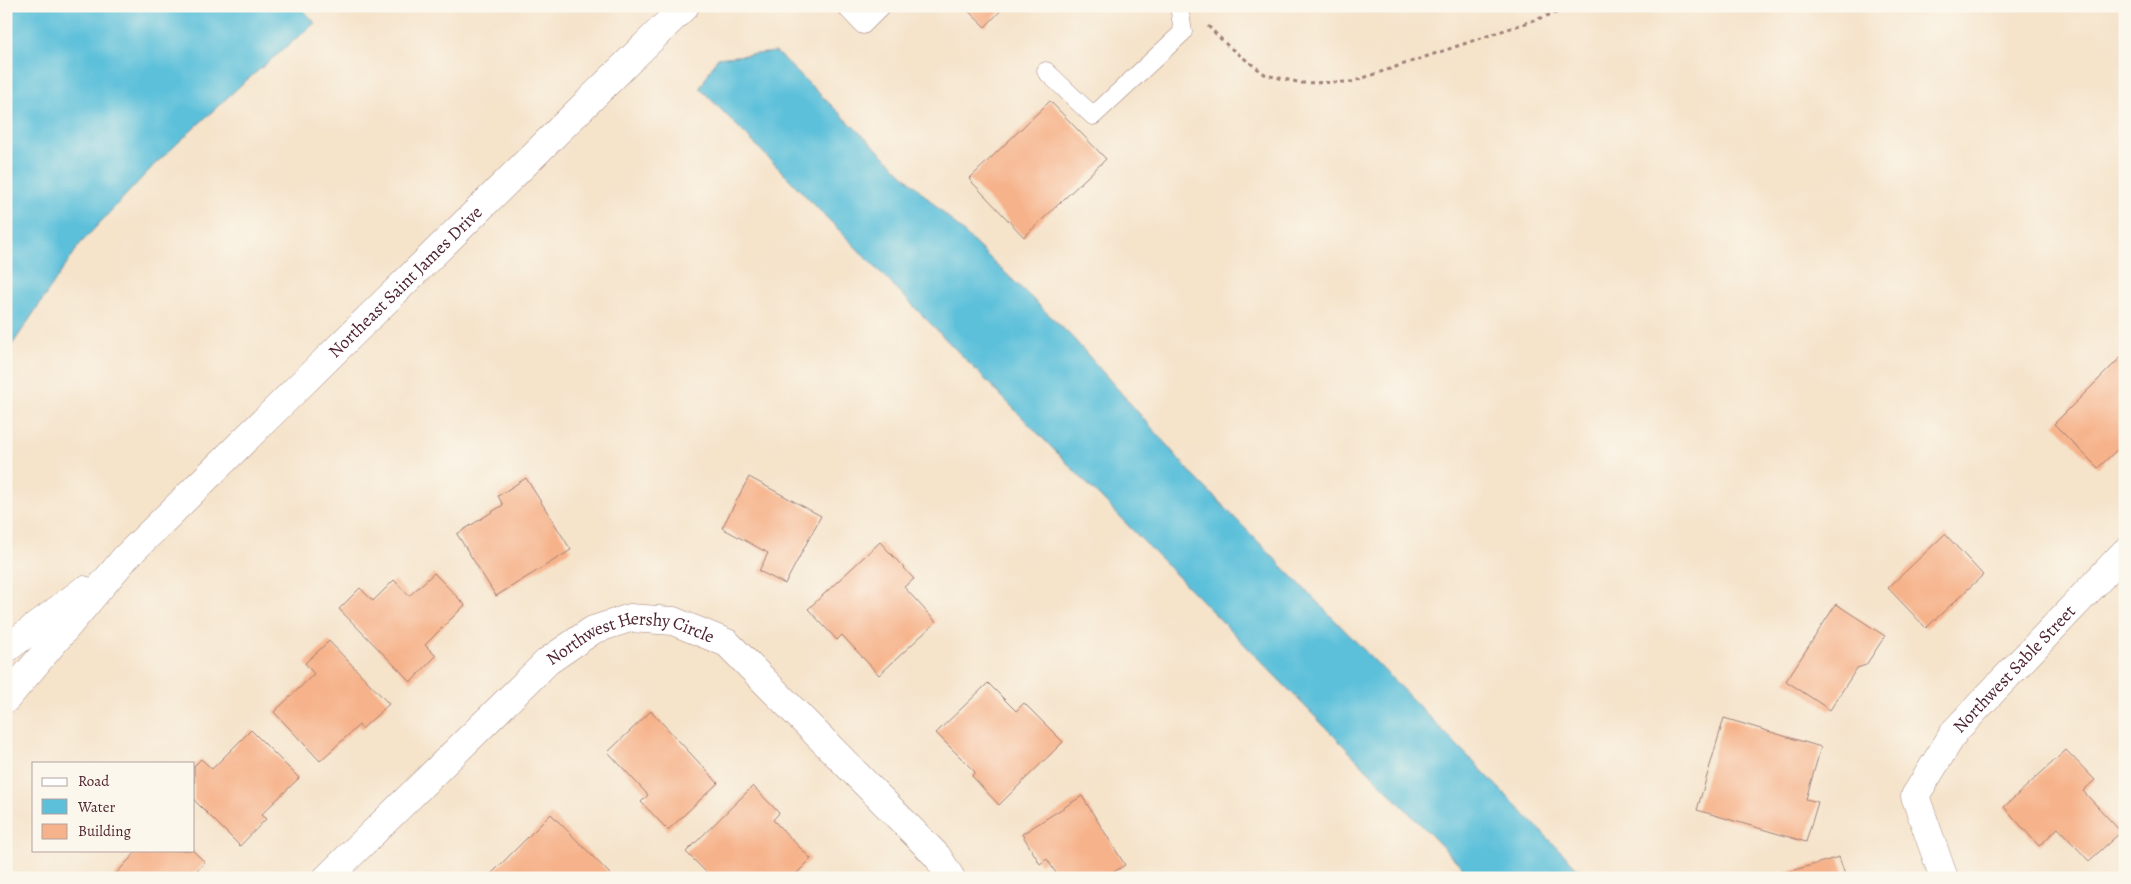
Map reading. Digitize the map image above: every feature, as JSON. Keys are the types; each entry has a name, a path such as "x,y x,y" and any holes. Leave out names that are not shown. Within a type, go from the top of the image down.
{"street":[{"name":"Northeast Saint James Drive","path":"6,699 125,558 685,6"},
{"name":"Northwest Sable Street","path":"1944,878 1915,796 1955,731 2125,552"},
{"name":"Northeast Saint James Drive","path":"6,649 125,558"},
{"name":"Northwest Hershy Circle","path":"327,878 548,661 593,630 630,618 673,621 727,643 937,856 951,878"}],"lane":[{"path":"845,6 863,25 882,6"},
{"path":"1046,71 1093,116 1183,32 1180,6"}],"path":[{"path":"1204,21 1229,47 1266,75 1302,84 1351,82 1576,6"}],"water":[{"path":"6,6 300,6 315,23 242,84 154,165 80,244 6,354"},
{"path":"776,52 1072,337 1193,475 1587,878 1473,878 700,88 717,58"}],"building":[{"path":"963,6 1005,6 985,27"},
{"path":"1050,101 1106,159 1024,237 969,179"},
{"path":"2121,357 2125,361 2125,442 2098,468 2054,424"},
{"path":"749,477 821,516 785,584 759,571 768,553 722,528"},
{"path":"526,478 571,550 496,596 457,534 503,505 498,496"},
{"path":"1945,534 1983,575 1926,628 1888,588"},
{"path":"880,542 914,579 904,587 936,622 879,675 842,635 837,640 808,609"},
{"path":"434,573 465,605 425,645 436,656 411,682 339,609 360,588 373,601 394,580 409,596"},
{"path":"1836,604 1885,636 1866,665 1857,668 1830,710 1786,681"},
{"path":"329,641 389,704 362,729 359,725 320,761 274,712 314,674 305,663"},
{"path":"988,683 1016,711 1024,703 1063,742 999,805 972,776 975,772 936,733"},
{"path":"651,711 718,783 668,830 641,802 648,795 608,752"},
{"path":"1724,718 1821,747 1806,799 1818,802 1806,842 1697,810"},
{"path":"251,730 299,778 261,815 266,819 240,846 195,801 195,765 201,759 212,769"},
{"path":"2066,750 2095,780 2083,791 2121,832 2089,861 2058,828 2039,846 2004,807"},
{"path":"753,786 779,813 773,820 811,859 792,878 712,878 686,852"},
{"path":"1082,796 1125,865 1104,878 1059,878 1047,859 1040,864 1022,834"},
{"path":"551,814 614,878 487,878"},
{"path":"136,852 194,852 205,862 190,878 112,878"},
{"path":"1839,857 1846,878 1771,878 1771,877"}]}
